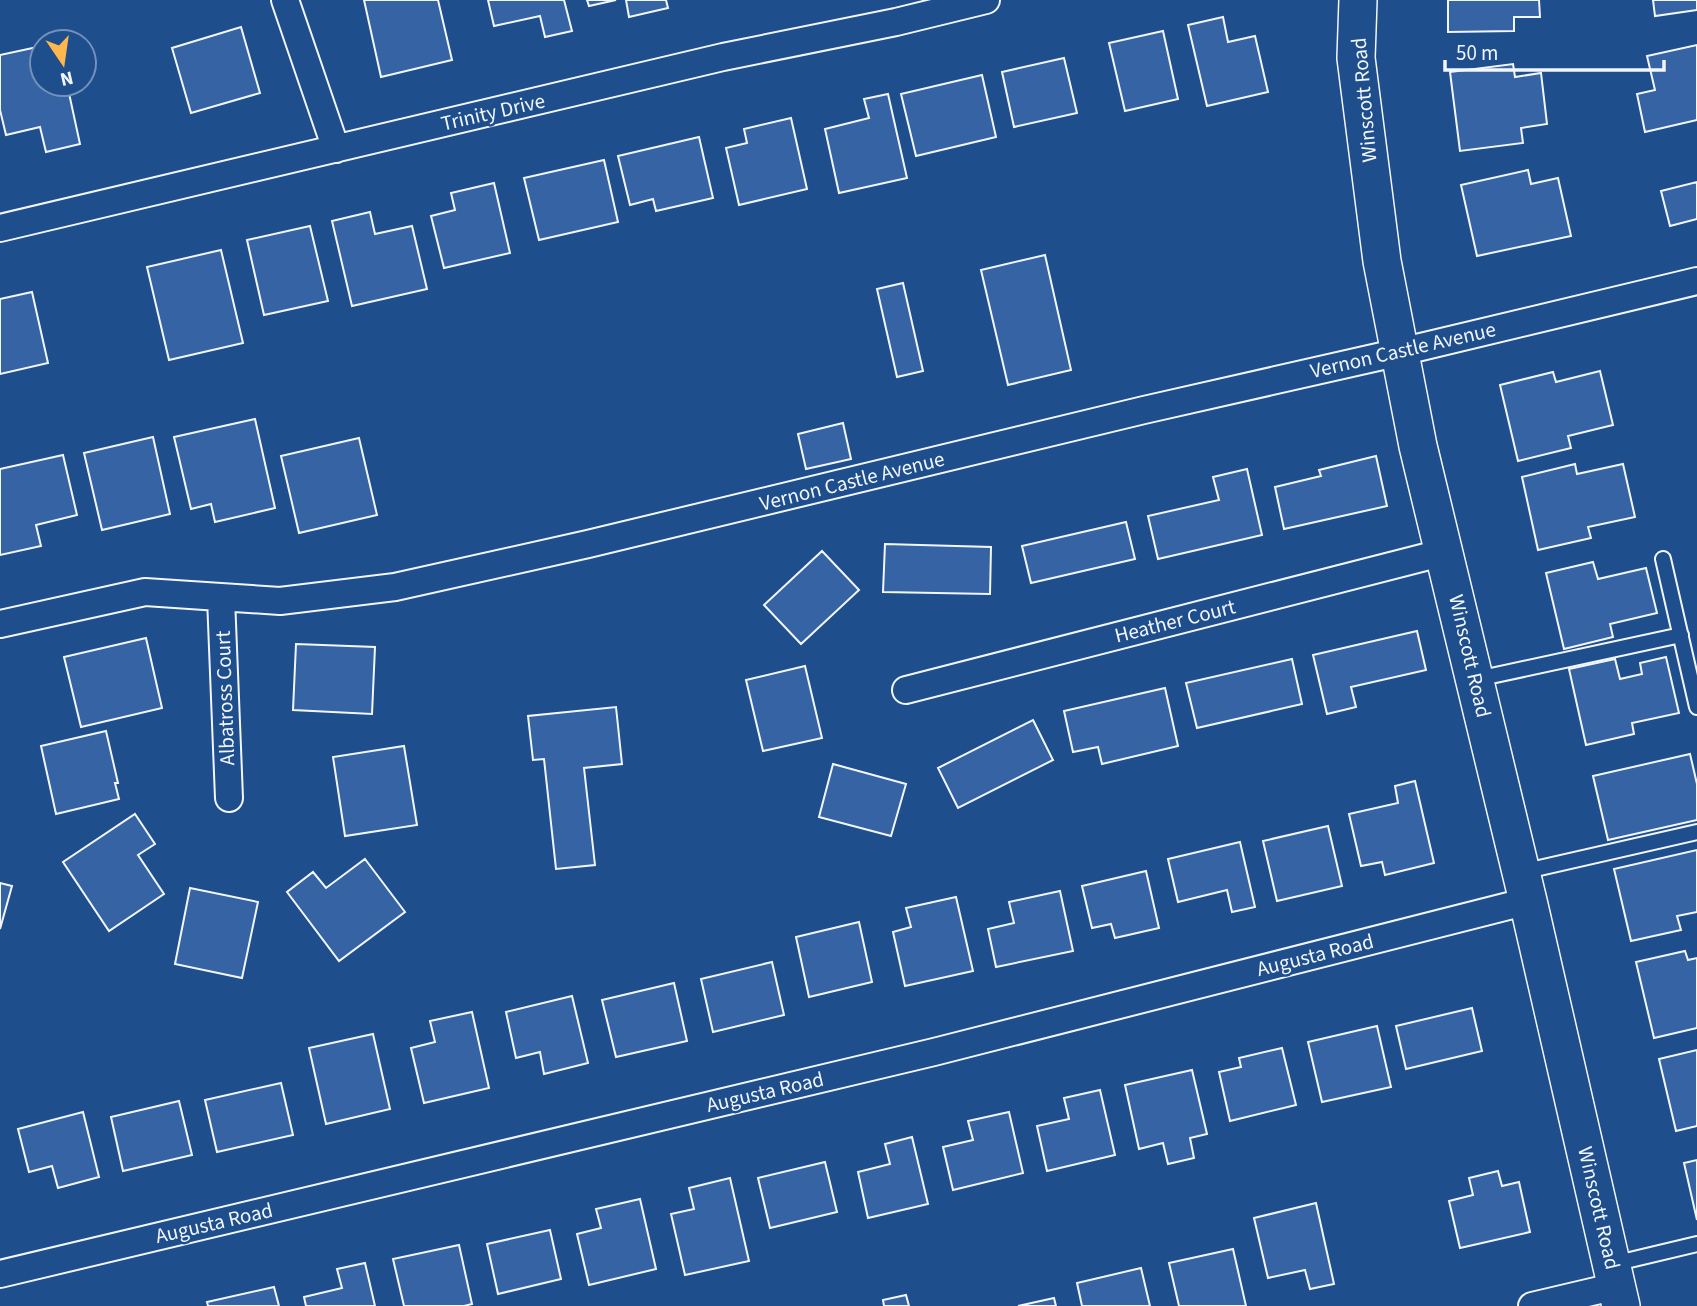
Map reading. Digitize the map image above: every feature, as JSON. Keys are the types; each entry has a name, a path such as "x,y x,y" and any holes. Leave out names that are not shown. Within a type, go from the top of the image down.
{"main road":[{"name":"Winscott Road","path":"1358,0 1356,58 1382,261 1418,446 1525,887 1616,1286"}],"street":[{"path":"285,0 335,149"},
{"name":"Trinity Drive","path":"0,228 723,57 896,22 986,0"},
{"name":"Vernon Castle Avenue","path":"0,624 145,592 280,601 395,587 588,544 1697,281"},
{"name":"Heather Court","path":"906,690 1445,552"},
{"name":"Albatross Court","path":"221,597 229,799"},
{"name":"Augusta Road","path":"0,1274 934,1052 1525,887"},
{"path":"1532,1306 1616,1286"}],"lane":[{"path":"1663,559 1697,707"},
{"path":"1475,680 1681,635"},
{"path":"1525,887 1697,832"},
{"path":"1616,1286 1697,1244"}],"building":[{"path":"364,0 438,0 452,60 381,77"},
{"path":"488,0 564,0 572,31 545,37 540,16 494,26"},
{"path":"587,0 616,0 589,6"},
{"path":"626,0 666,0 668,8 629,17"},
{"path":"1448,0 1539,0 1540,17 1514,17 1514,31 1448,32"},
{"path":"1653,0 1697,0 1697,10 1655,16"},
{"path":"1223,17 1228,42 1255,36 1268,92 1207,106 1188,25"},
{"path":"241,27 260,93 191,113 172,48"},
{"path":"1163,31 1178,99 1125,111 1109,43"},
{"path":"1697,45 1697,120 1645,132 1637,94 1655,90 1647,56"},
{"path":"28,49 28,98 70,98 80,144 46,152 40,127 6,135 0,110 0,55"},
{"path":"1064,58 1077,113 1014,127 1002,72"},
{"path":"1513,64 1515,77 1541,73 1547,124 1521,128 1523,143 1460,151 1450,72"},
{"path":"982,75 996,137 916,156 901,94"},
{"path":"888,94 907,178 839,193 825,129 869,118 864,99"},
{"path":"791,118 807,189 739,205 726,148 747,143 744,129"},
{"path":"699,137 713,198 656,211 653,199 630,205 618,156"},
{"path":"604,160 618,222 539,240 524,178"},
{"path":"1528,170 1531,184 1558,178 1571,236 1477,256 1461,185"},
{"path":"1697,182 1697,219 1670,226 1661,191"},
{"path":"494,183 510,253 444,268 431,216 455,210 451,193"},
{"path":"370,212 375,234 412,226 427,289 352,306 332,221"},
{"path":"310,226 328,301 264,315 247,240"},
{"path":"221,250 243,343 169,360 147,267"},
{"path":"1045,255 1071,370 1008,385 981,270"},
{"path":"903,283 923,371 897,377 877,289"},
{"path":"32,292 48,363 0,374 0,299"},
{"path":"1600,371 1613,425 1568,436 1571,448 1518,461 1500,385 1553,372 1556,382"},
{"path":"255,419 275,508 215,522 211,504 191,509 174,437"},
{"path":"843,423 851,459 806,469 798,434"},
{"path":"153,437 170,514 102,530 84,453"},
{"path":"359,438 377,515 299,533 281,456"},
{"path":"63,455 77,515 36,525 41,546 0,555 0,469"},
{"path":"1376,456 1387,506 1284,529 1275,487 1321,476 1319,470"},
{"path":"1575,464 1577,474 1623,464 1635,517 1588,527 1591,538 1538,550 1522,477"},
{"path":"1247,469 1262,535 1158,559 1148,516 1219,500 1213,477"},
{"path":"1126,522 1135,559 1031,583 1022,546"},
{"path":"885,544 991,547 990,594 883,592"},
{"path":"822,551 859,590 801,644 764,605"},
{"path":"1593,562 1598,579 1646,568 1657,613 1610,624 1613,637 1564,649 1546,573"},
{"path":"1417,631 1426,670 1351,687 1356,707 1327,714 1313,655"},
{"path":"146,638 162,708 81,727 64,657"},
{"path":"296,644 375,647 372,714 293,710"},
{"path":"1666,657 1679,713 1632,723 1634,734 1586,745 1569,669 1615,659 1620,679 1642,674 1640,663"},
{"path":"1292,659 1302,704 1197,728 1186,683"},
{"path":"805,666 822,738 763,751 746,680"},
{"path":"1165,688 1178,746 1102,764 1098,747 1073,752 1064,711"},
{"path":"616,707 622,764 584,768 595,865 556,869 544,759 533,760 528,716"},
{"path":"1033,720 1053,760 958,808 938,768"},
{"path":"106,731 119,799 56,814 41,746"},
{"path":"404,746 417,825 345,836 333,757"},
{"path":"1690,754 1697,784 1697,820 1608,840 1593,776"},
{"path":"833,764 906,784 891,836 819,817"},
{"path":"1415,781 1434,863 1385,875 1382,862 1361,866 1349,814 1398,803 1395,786"},
{"path":"135,814 155,844 138,855 164,894 109,931 63,862"},
{"path":"1328,826 1342,886 1277,901 1263,841"},
{"path":"1240,842 1255,907 1232,912 1227,890 1178,902 1168,859"},
{"path":"1697,850 1697,912 1677,916 1681,930 1631,941 1614,869"},
{"path":"365,859 405,912 339,961 287,892 313,872 326,888"},
{"path":"1146,871 1159,928 1115,938 1111,924 1092,928 1082,886"},
{"path":"0,883 12,886 0,929"},
{"path":"190,888 258,902 242,978 175,964"},
{"path":"1060,891 1073,951 996,967 988,929 1014,923 1009,902"},
{"path":"956,897 973,971 905,986 893,932 911,927 906,908"},
{"path":"859,922 872,982 809,997 796,937"},
{"path":"1685,951 1688,960 1697,958 1697,1028 1654,1038 1636,962"},
{"path":"772,962 784,1015 713,1032 701,979"},
{"path":"674,983 687,1041 616,1057 602,1000"},
{"path":"572,996 588,1063 544,1074 540,1052 516,1058 506,1012"},
{"path":"1472,1008 1482,1051 1406,1069 1396,1026"},
{"path":"472,1012 489,1088 424,1103 411,1048 435,1042 430,1021"},
{"path":"1377,1026 1391,1087 1322,1102 1308,1042"},
{"path":"373,1034 390,1109 326,1124 309,1048"},
{"path":"1282,1048 1296,1105 1230,1121 1219,1072 1241,1067 1239,1058"},
{"path":"1697,1050 1697,1126 1676,1131 1659,1059"},
{"path":"1192,1070 1207,1134 1190,1138 1194,1158 1168,1164 1163,1143 1139,1149 1125,1085"},
{"path":"281,1083 293,1135 217,1152 205,1100"},
{"path":"1100,1090 1115,1155 1047,1171 1037,1126 1069,1119 1064,1098"},
{"path":"179,1101 192,1155 123,1171 111,1117"},
{"path":"83,1112 99,1177 58,1188 52,1166 29,1172 18,1129"},
{"path":"1009,1112 1023,1173 953,1190 943,1147 973,1140 968,1121"},
{"path":"912,1137 928,1204 868,1218 858,1172 890,1164 885,1144"},
{"path":"1697,1160 1697,1220 1684,1163"},
{"path":"825,1162 837,1212 770,1228 758,1178"},
{"path":"1498,1171 1502,1186 1519,1182 1530,1232 1460,1248 1449,1201 1473,1195 1469,1178"},
{"path":"730,1178 749,1261 685,1275 671,1214 694,1209 689,1188"},
{"path":"640,1199 656,1269 589,1285 577,1234 601,1228 596,1209"},
{"path":"1316,1203 1334,1284 1310,1289 1305,1270 1268,1278 1254,1218"},
{"path":"550,1230 561,1279 498,1294 487,1244"},
{"path":"459,1245 472,1304 404,1306 393,1259"},
{"path":"1233,1249 1246,1306 1179,1306 1169,1263"},
{"path":"365,1263 375,1306 306,1306 304,1297 342,1288 337,1269"},
{"path":"1141,1268 1150,1306 1082,1306 1077,1283"},
{"path":"274,1287 279,1306 208,1306 207,1302"},
{"path":"906,1295 909,1306 884,1306 883,1300"},
{"path":"1054,1298 1056,1306 1018,1306"}]}
